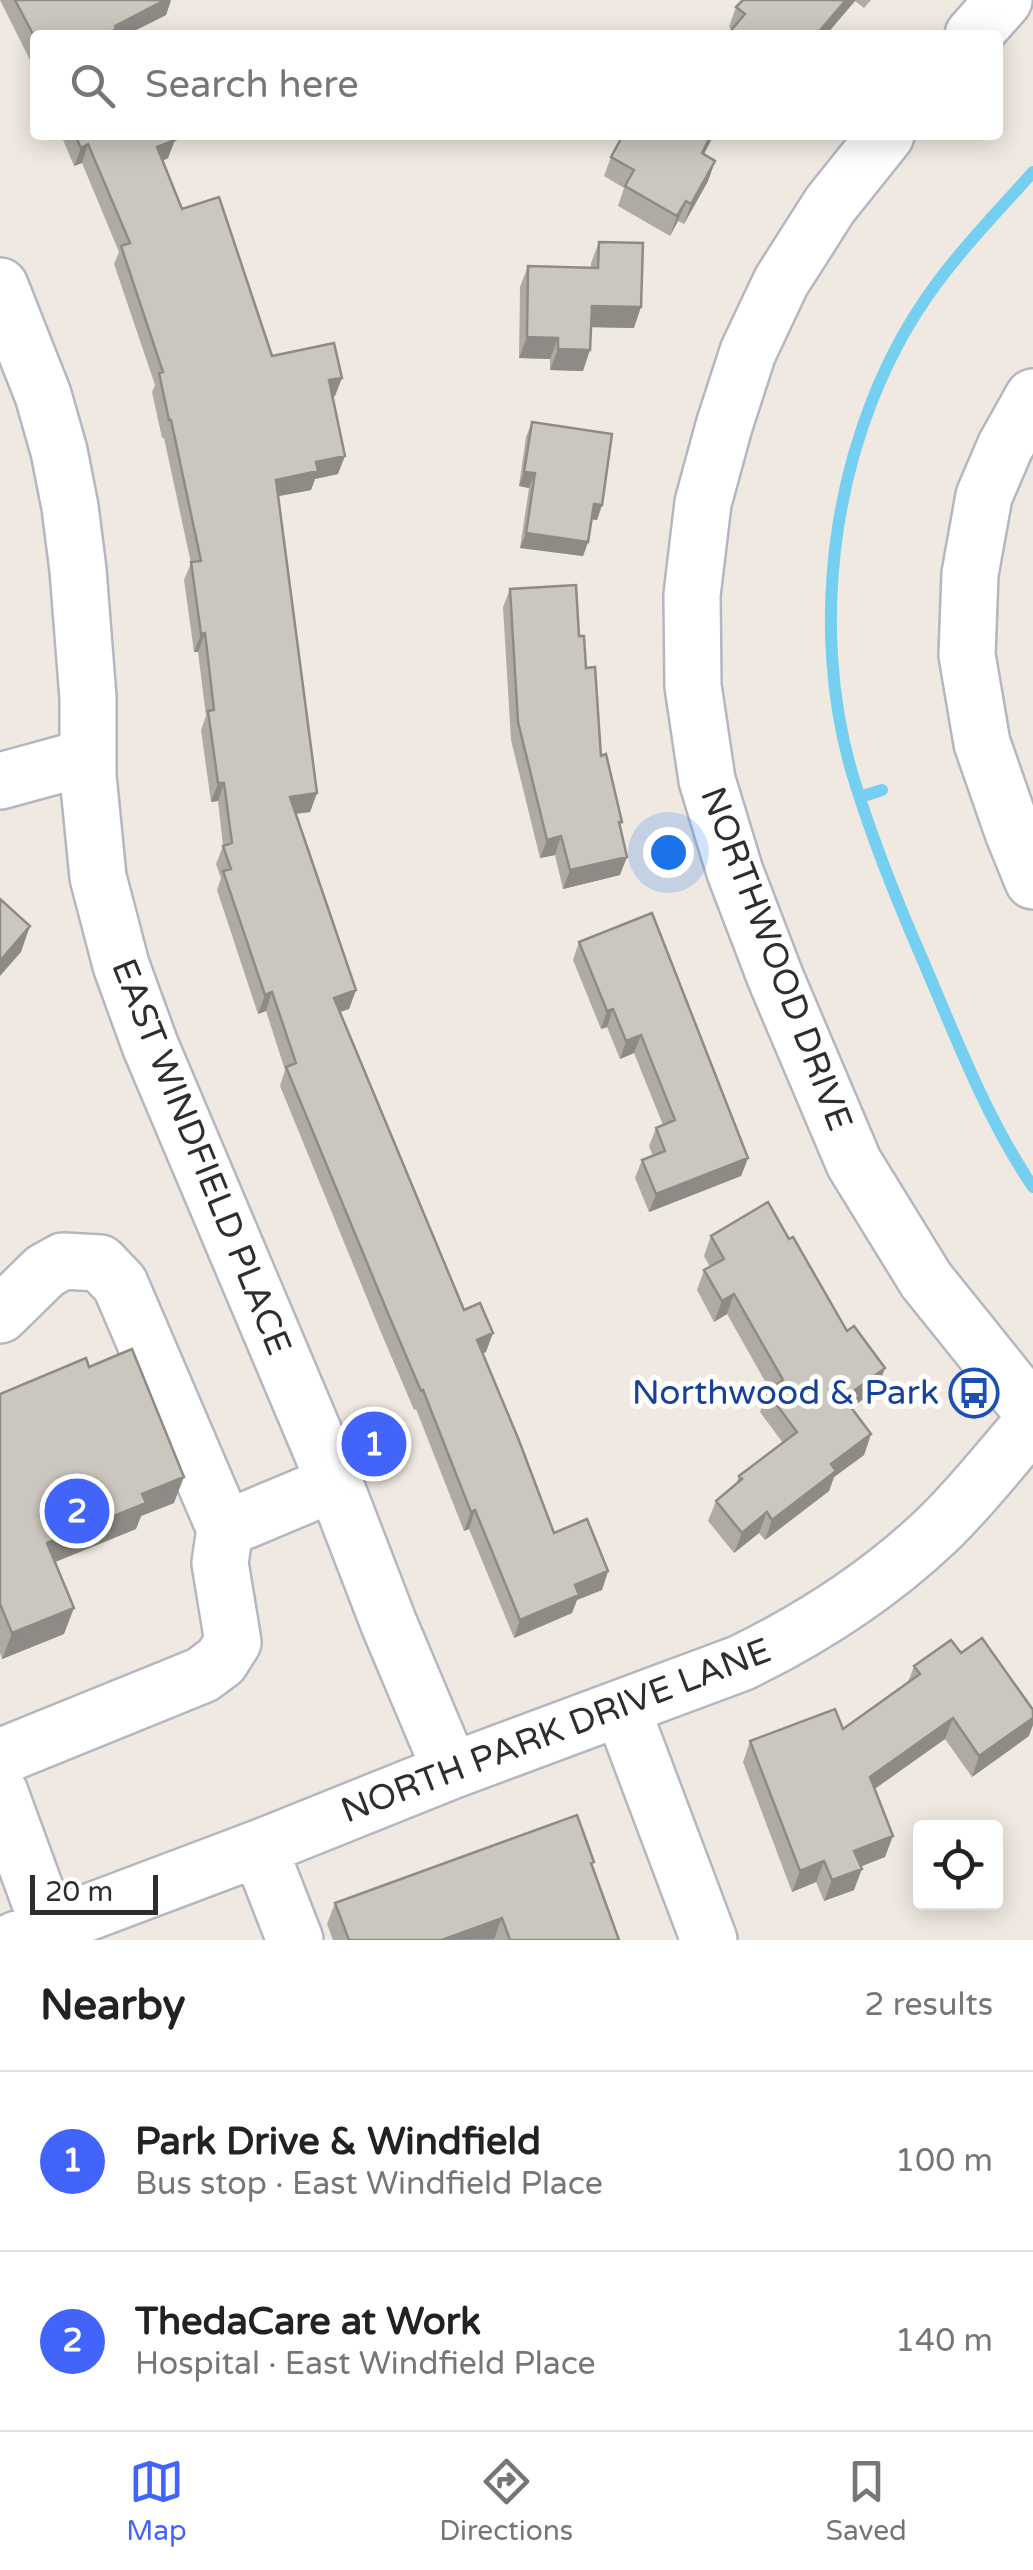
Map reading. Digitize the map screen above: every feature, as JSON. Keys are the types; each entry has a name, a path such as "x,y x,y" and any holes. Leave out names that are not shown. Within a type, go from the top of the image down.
{"street":[{"path":"977,30 1004,0"},
{"name":"NORTHWOOD DRIVE","path":"882,140 810,236 782,282 748,352 702,502 692,595 693,686 707,780 735,872 854,1162 926,1280 1033,1413"},
{"name":"EAST WINDFIELD PLACE","path":"0,286 43,395 70,507 88,698 88,776 98,877 121,965 150,1045 335,1482 450,1771"},
{"path":"1033,397 984,496 970,574 967,656 982,743 1033,881"},
{"path":"0,780 88,757"},
{"path":"0,1316 45,1270 63,1261 100,1263 120,1284 225,1528 220,1563 234,1642 221,1661 202,1676 0,1756"},
{"name":"NORTH PARK DRIVE LANE","path":"32,1934 450,1771 741,1663 781,1644 884,1577 940,1528 1033,1422"},
{"path":"225,1528 335,1482"},
{"path":"622,1708 709,1940"},
{"path":"0,1793 32,1934"},
{"path":"259,1848 296,1940"}],"building":[{"path":"15,0 165,0 114,30 31,30"},
{"path":"743,0 846,0 820,30 731,30 745,14 736,7"},
{"path":"77,140 175,140 157,147 182,209 219,197 272,356 334,343 342,378 329,380 345,456 316,462 318,471 276,480 317,793 290,797 356,990 334,998 464,1310 480,1303 493,1333 477,1340 554,1533 587,1519 608,1571 575,1585 579,1595 520,1620 475,1510 471,1512 286,1067 296,1063 272,992 265,995 223,871 231,869 223,846 232,843 224,783 218,783 208,711 214,710 205,633 201,634 191,562 201,561 159,373 163,372 121,246 130,243 88,144 81,148"},
{"path":"620,140 708,140 702,153 715,161 691,204 686,201 677,216 625,186 634,170 611,157"},
{"path":"599,242 643,243 641,307 592,306 590,350 558,349 558,338 527,337 528,266 598,268"},
{"path":"532,422 612,434 602,505 594,504 588,542 526,533 535,473 524,472"},
{"path":"576,585 579,636 584,636 586,668 595,667 601,756 606,754 627,857 570,870 561,836 547,840 518,722 510,589"},
{"path":"0,899 30,926 0,961"},
{"path":"652,913 748,1158 656,1194 642,1160 665,1151 656,1128 675,1120 641,1035 626,1041 613,1009 607,1011 579,942"},
{"path":"768,1202 789,1239 793,1237 847,1331 854,1326 885,1368 844,1398 871,1434 831,1464 836,1471 772,1520 767,1512 742,1533 716,1501 742,1479 739,1476 797,1432 767,1392 783,1380 734,1294 722,1301 704,1270 724,1259 711,1236"},
{"path":"132,1349 184,1477 142,1494 146,1503 47,1543 74,1608 12,1633 0,1604 0,1394 86,1358 89,1367"},
{"path":"982,1638 1033,1710 1033,1718 979,1756 953,1718 870,1777 893,1836 854,1851 862,1869 832,1880 824,1861 800,1871 750,1741 835,1709 843,1729 920,1674 914,1666 951,1640 961,1653"},
{"path":"577,1815 619,1940 510,1940 502,1918 442,1940 349,1940 335,1903"}],"waterway":[{"path":"1033,172 945,272 900,341 872,400 852,463 838,528 831,593 832,659 840,724 863,807 903,914 972,1074 1033,1187"},
{"path":"860,797 882,790"}],"place":[{"name":"Northwood & Park","path":"974,1393"},
{"name":"Park Drive & Windfield","path":"374,1444"},
{"name":"ThedaCare at Work","path":"77,1511"}]}
